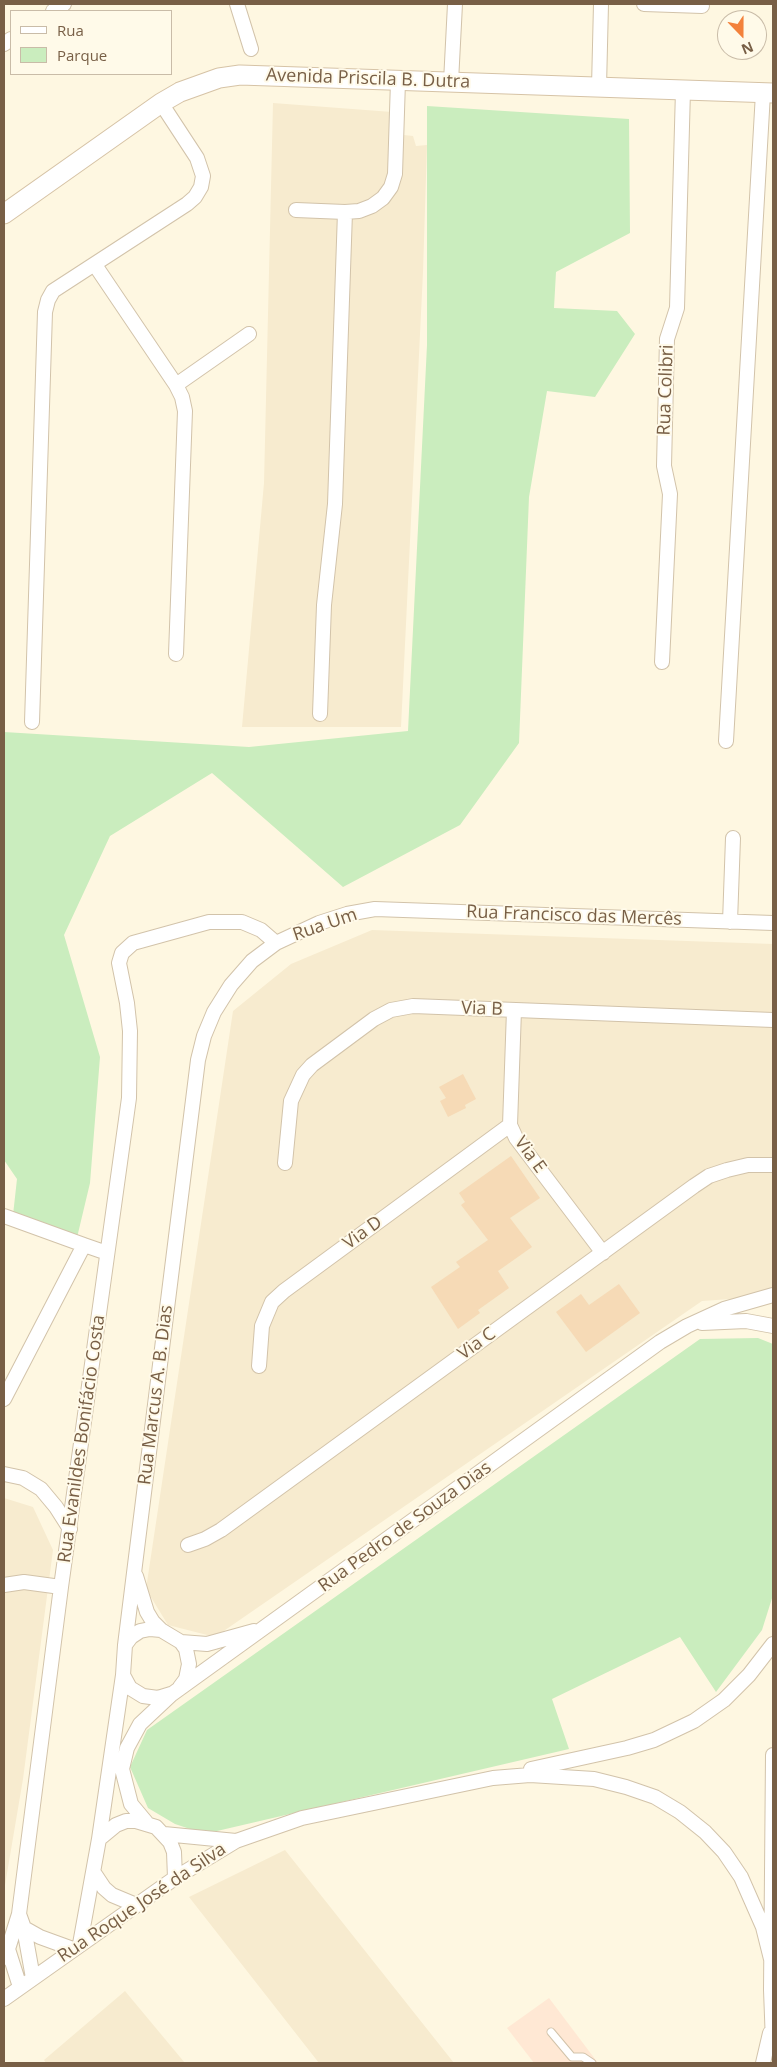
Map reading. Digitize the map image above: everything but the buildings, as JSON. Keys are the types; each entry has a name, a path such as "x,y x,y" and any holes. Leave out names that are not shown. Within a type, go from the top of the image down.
{"street":[{"path":"237,4 251,49"},
{"path":"451,82 454,4"},
{"path":"599,87 601,4"},
{"path":"644,4 702,6"},
{"name":"Avenida Priscila B. Dutra","path":"4,214 161,103 200,84 219,78 240,75 768,93"},
{"path":"296,210 359,211 372,206 383,198 391,188 395,174 398,81"},
{"name":"Rua Colibri","path":"662,662 670,494 664,466 667,339 677,308 683,90"},
{"path":"726,741 768,93"},
{"path":"32,722 45,312 53,291 188,204 201,187 203,176 197,158 161,103"},
{"path":"320,714 325,595 335,504 344,212"},
{"path":"95,265 182,396 185,411 176,654"},
{"path":"176,385 249,334"},
{"path":"730,922 733,838"},
{"name":"Rua Francisco das Mercês","path":"375,909 773,923"},
{"name":"Rua Um","path":"276,943 319,923 348,914 375,909"},
{"name":"Rua Evanildes Bonifácio Costa","path":"6,1954 19,1914 61,1587 128,1098 130,1059 128,1003 119,963 122,953 133,943 209,922 242,922 261,930 276,943"},
{"name":"Rua Marcus A. B. Dias","path":"77,1946 94,1874 123,1675 124,1645 198,1060 204,1036 214,1012 231,985 252,961 276,943"},
{"name":"Via B","path":"285,1163 291,1101 303,1075 312,1065 374,1019 391,1010 413,1006 773,1020"},
{"name":"Via E","path":"514,1010 510,1126 516,1138 603,1253"},
{"name":"Via D","path":"259,1366 262,1326 272,1302 284,1291 510,1126"},
{"name":"Via C","path":"188,1545 205,1540 221,1530 694,1186 710,1176 727,1170 748,1166 773,1165"},
{"path":"4,1216 107,1253"},
{"path":"4,1399 84,1245"},
{"name":"Rua Pedro de Souza Dias","path":"146,1822 131,1804 122,1769 127,1748 140,1724 175,1692 660,1342 687,1326 724,1309 773,1295"},
{"path":"687,1326 722,1321 746,1321 773,1326"},
{"path":"4,1474 23,1478 41,1489 70,1528"},
{"path":"123,1675 130,1688 143,1696 158,1698 175,1692 186,1679 190,1664 186,1649 180,1642 161,1630 147,1612 134,1571"},
{"path":"4,1585 24,1582 61,1587"},
{"path":"180,1642 207,1644 266,1628"},
{"path":"124,1645 140,1631 150,1629 161,1630"},
{"name":"Rua Roque José da Silva","path":"4,1999 175,1878 236,1840 302,1818 493,1778 627,1748 654,1740 694,1721 724,1700 749,1675 773,1644"},
{"path":"773,1755 771,1959 773,2043"},
{"name":"Rua Roque José da Silva","path":"493,1778 530,1775 594,1779 626,1787 654,1797 680,1812 705,1832 724,1852 741,1877 763,1926 771,1959"},
{"path":"99,1839 116,1825 126,1821 146,1822 156,1827 170,1842 174,1852 175,1878"},
{"path":"164,1834 236,1840"},
{"path":"94,1874 104,1888 112,1894 136,1905"},
{"path":"19,1914 24,1928 33,1978"},
{"path":"24,1928 40,1937 77,1946"},
{"path":"6,1954 20,1987"},
{"path":"763,2063 772,2023"}],"lane":[{"path":"551,2032 572,2057 583,2057 592,2063"}],"shaded area":[{"path":"273,103 392,112 392,144 403,145 404,135 413,136 416,146 427,145 423,272 401,727 242,727 264,483"},
{"path":"372,930 773,944 773,1296 702,1301 215,1637 168,1625 146,1589 233,1011 291,964"},
{"path":"4,1498 33,1507 53,1550 23,1779 4,1891"},
{"path":"285,1850 454,2063 319,2063 189,1897"},
{"path":"125,1991 185,2063 46,2063 44,2060"},
{"path":"549,1998 598,2063 534,2063 507,2028"}],"green space":[{"path":"427,106 629,119 630,233 556,272 554,308 617,311 635,334 595,397 547,391 529,497 519,743 460,825 343,887 212,773 110,836 64,935 100,1057 90,1183 75,1246 13,1215 17,1179 4,1160 4,732 249,747 408,731 427,345"},
{"path":"758,1338 773,1344 773,1595 762,1630 716,1692 680,1637 552,1699 569,1749 217,1831 199,1832 175,1824 148,1808 130,1767 147,1730 700,1339"}]}
